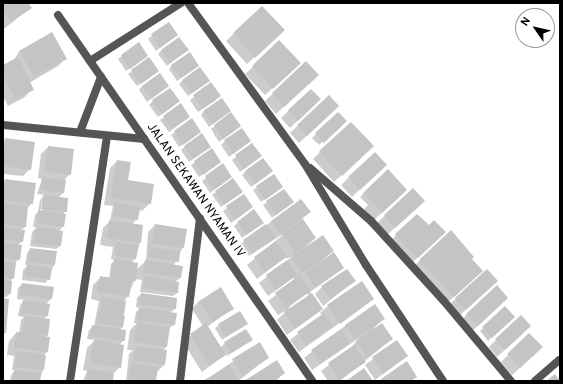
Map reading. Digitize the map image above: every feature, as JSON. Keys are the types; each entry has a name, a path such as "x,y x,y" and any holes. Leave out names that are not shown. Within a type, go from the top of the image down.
{"street":[{"path":"90,61 180,3"},
{"path":"188,3 305,164 366,265 443,381"},
{"name":"JALAN SEKAWAN NYAMAN IV","path":"58,15 312,381"},
{"path":"80,132 101,77"},
{"path":"3,125 80,132 107,137 144,139"},
{"path":"70,381 107,137"},
{"path":"305,164 371,221 443,300 511,381"},
{"path":"180,381 200,218"},
{"path":"535,381 559,360"}],"building":[{"path":"3,3 28,3 32,8 11,22 3,10"},
{"path":"262,6 285,30 255,58 233,33"},
{"path":"169,22 178,35 160,48 151,34"},
{"path":"52,32 67,59 34,77 19,51"},
{"path":"179,37 189,50 170,63 161,50"},
{"path":"279,40 301,63 273,89 252,66"},
{"path":"139,42 148,56 130,69 121,55"},
{"path":"190,52 199,66 181,78 171,65"},
{"path":"18,57 34,90 15,99 3,74 3,65"},
{"path":"149,57 159,71 141,84 131,70"},
{"path":"306,61 319,75 284,107 272,93"},
{"path":"200,67 210,81 192,93 182,80"},
{"path":"160,73 169,86 151,99 142,86"},
{"path":"211,82 221,96 202,109 193,95"},
{"path":"170,88 180,101 162,114 152,100"},
{"path":"311,89 321,99 298,121 288,110"},
{"path":"329,95 339,106 307,136 297,125"},
{"path":"222,98 231,111 213,124 203,111"},
{"path":"181,103 190,117 172,129 163,116"},
{"path":"231,112 241,126 223,139 214,125"},
{"path":"338,112 347,121 324,143 315,133"},
{"path":"192,118 201,132 183,145 174,131"},
{"path":"351,122 374,146 342,176 319,151"},
{"path":"242,128 251,141 233,154 224,140"},
{"path":"202,133 211,147 193,159 184,146"},
{"path":"5,138 35,142 31,170 3,166"},
{"path":"252,143 262,156 244,169 235,155"},
{"path":"48,146 74,149 71,175 45,171"},
{"path":"212,148 221,162 203,175 194,161"},
{"path":"375,152 387,165 360,190 348,177"},
{"path":"263,158 273,171 255,184 245,171"},
{"path":"117,160 131,162 128,180 154,184 151,204 111,198"},
{"path":"223,163 232,177 214,190 205,176"},
{"path":"388,169 407,190 382,213 363,193"},
{"path":"274,174 283,187 265,200 256,186"},
{"path":"42,177 66,180 64,193 40,190"},
{"path":"233,178 243,192 224,205 215,191"},
{"path":"5,179 36,183 33,204 3,200"},
{"path":"413,188 425,201 395,228 384,215"},
{"path":"284,189 294,202 276,215 266,201"},
{"path":"244,194 253,207 235,220 226,206"},
{"path":"43,195 68,198 67,212 41,209"},
{"path":"301,199 311,212 280,234 271,221"},
{"path":"4,203 28,206 26,227 3,224"},
{"path":"115,203 140,207 138,220 113,216"},
{"path":"254,209 264,223 246,235 237,222"},
{"path":"38,210 66,214 64,227 37,223"},
{"path":"417,214 429,225 434,220 446,232 418,258 395,234"},
{"path":"303,219 316,238 295,253 282,234"},
{"path":"109,220 143,225 141,243 107,238"},
{"path":"155,224 187,229 184,248 152,243"},
{"path":"266,224 276,237 253,253 243,240"},
{"path":"3,227 25,230 23,242 3,239"},
{"path":"36,227 63,231 61,246 33,243"},
{"path":"451,230 474,257 472,259 483,271 454,297 419,260"},
{"path":"323,235 334,251 302,273 291,257"},
{"path":"276,241 287,257 264,272 254,257"},
{"path":"3,242 22,245 20,260 3,258"},
{"path":"116,242 138,245 136,259 115,256"},
{"path":"149,247 180,251 179,262 148,257"},
{"path":"30,248 57,251 55,265 28,262"},
{"path":"334,252 344,268 315,288 305,273"},
{"path":"114,259 138,263 136,281 111,277"},
{"path":"145,260 183,266 181,278 143,273"},
{"path":"287,260 297,275 276,290 266,275"},
{"path":"3,261 16,263 14,279 3,277"},
{"path":"27,265 52,268 50,280 25,276"},
{"path":"347,269 356,281 330,299 321,286"},
{"path":"487,269 498,281 466,310 455,298"},
{"path":"300,275 311,291 286,308 275,293"},
{"path":"100,276 132,281 129,297 97,292"},
{"path":"145,276 179,282 178,293 143,288"},
{"path":"3,280 12,281 11,294 3,293"},
{"path":"362,281 374,299 340,324 327,305"},
{"path":"22,283 54,287 52,299 20,295"},
{"path":"497,285 508,298 478,326 466,314"},
{"path":"221,287 234,309 212,322 199,301"},
{"path":"141,293 177,298 176,309 139,304"},
{"path":"312,293 323,309 295,329 284,312"},
{"path":"102,297 126,301 124,315 100,312"},
{"path":"3,298 9,299 6,333 3,333"},
{"path":"23,300 50,304 48,316 21,313"},
{"path":"375,304 385,319 355,339 345,325"},
{"path":"505,306 515,317 492,338 482,327"},
{"path":"139,308 177,313 175,325 137,320"},
{"path":"240,311 248,324 226,337 218,324"},
{"path":"98,312 125,316 123,327 97,323"},
{"path":"324,313 333,326 306,345 297,332"},
{"path":"521,315 531,326 505,350 495,339"},
{"path":"25,316 50,319 48,336 22,332"},
{"path":"137,322 170,327 167,347 134,342"},
{"path":"206,323 226,355 209,366 190,334"},
{"path":"382,323 393,339 367,357 356,341"},
{"path":"92,325 126,330 125,341 90,336"},
{"path":"246,329 253,340 231,353 224,342"},
{"path":"341,329 350,343 320,364 311,350"},
{"path":"16,332 50,337 48,352 14,348"},
{"path":"529,333 543,347 520,368 507,354"},
{"path":"94,340 124,345 121,368 90,363"},
{"path":"397,340 408,356 383,374 372,357"},
{"path":"260,342 269,358 242,375 232,359"},
{"path":"354,345 366,362 339,380 328,363"},
{"path":"136,346 167,350 165,365 133,361"},
{"path":"17,351 46,355 44,370 15,367"},
{"path":"277,360 285,373 273,381 244,381"},
{"path":"407,361 417,377 411,381 382,381 381,379"},
{"path":"131,363 158,367 156,381 129,379"},
{"path":"229,365 239,381 203,381"},
{"path":"364,368 373,381 346,381"},
{"path":"88,369 114,373 113,381 86,381"},
{"path":"14,370 41,374 40,381 13,381"},
{"path":"555,374 560,381 546,381"}]}
